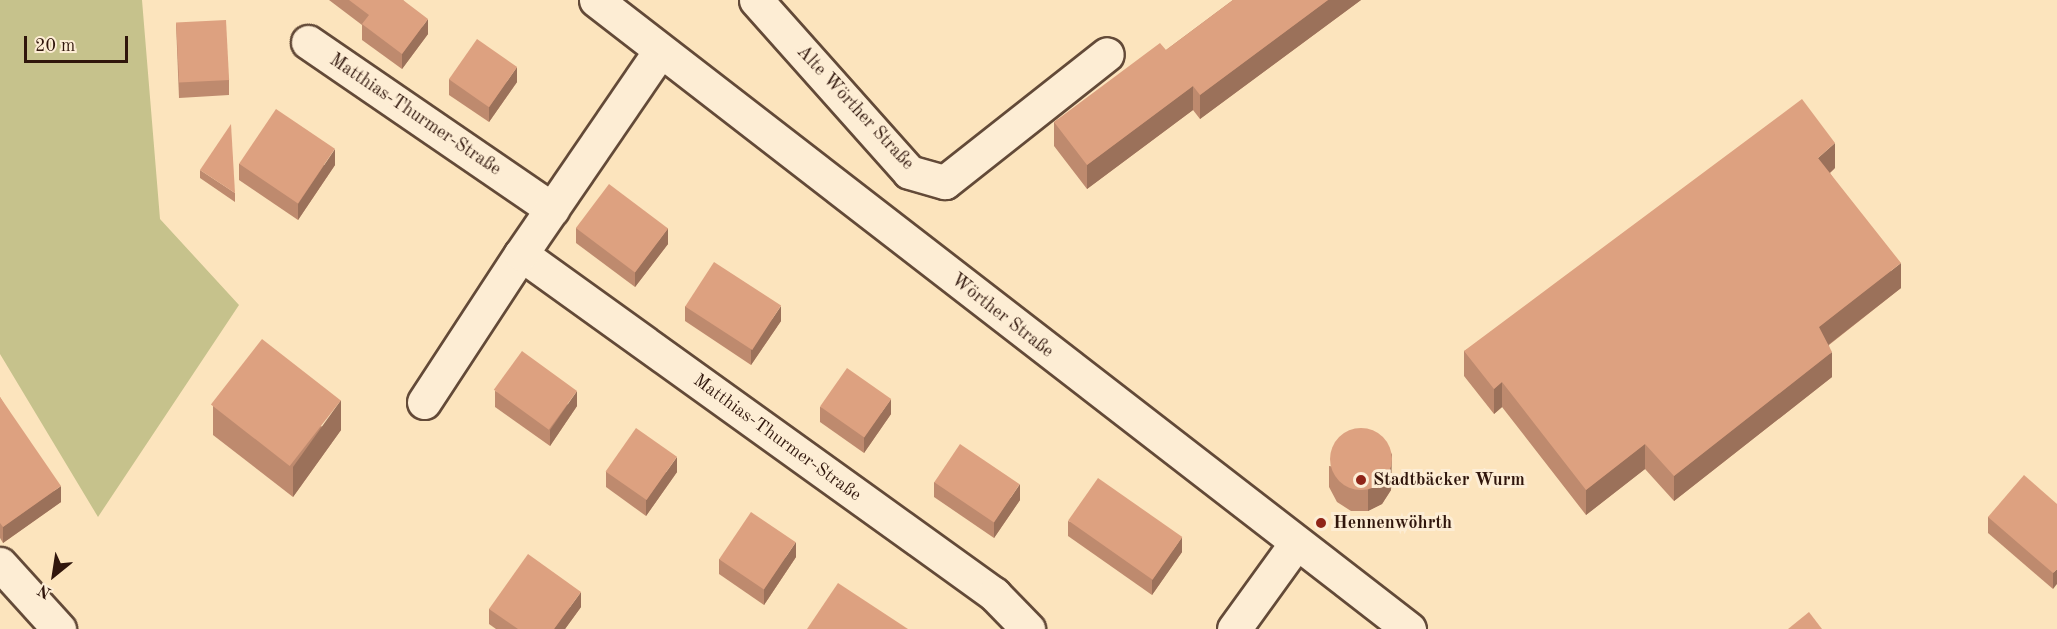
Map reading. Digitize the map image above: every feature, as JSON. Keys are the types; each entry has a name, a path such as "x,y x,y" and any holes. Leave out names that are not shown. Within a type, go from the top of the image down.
{"street":[{"name":"Wörther Straße","path":"596,0 1409,629"},
{"name":"Alte Wörther Straße","path":"756,0 909,172 945,182 1107,54"},
{"name":"Matthias-Thurmer-Straße","path":"308,42 552,209"},
{"path":"424,402 521,254 660,51"},
{"name":"Matthias-Thurmer-Straße","path":"521,254 994,594 1028,629"},
{"path":"1234,629 1296,543"},
{"path":"0,564 58,629"}],"shaded area":[{"path":"0,0 142,0 160,219 239,305 98,517 0,354"}],"building":[{"path":"349,0 403,0 428,19 402,54 362,24 369,15"},
{"path":"1233,0 1328,0 1200,95 1193,86 1087,165 1054,122 1160,43 1166,50"},
{"path":"226,20 229,80 179,83 176,23"},
{"path":"477,39 517,67 489,107 449,79"},
{"path":"1802,99 1835,143 1818,158 1901,263 1819,327 1832,352 1674,476 1645,444 1586,490 1502,382 1494,389 1464,351"},
{"path":"276,109 335,149 298,203 239,164"},
{"path":"231,124 235,193 200,170"},
{"path":"609,184 668,229 635,272 576,228"},
{"path":"714,262 781,306 752,350 685,306"},
{"path":"262,339 341,401 290,466 211,404"},
{"path":"522,351 577,391 549,430 494,390"},
{"path":"847,368 891,399 864,437 820,407"},
{"path":"0,397 61,486 3,527 0,523"},
{"path":"636,428 677,457 647,500 606,471"},
{"path":"1355,428 1367,428 1383,437 1390,447 1392,459 1390,471 1383,481 1367,490 1355,490 1344,485 1335,476 1330,465 1330,453 1335,442 1344,433"},
{"path":"960,444 1020,484 994,522 934,482"},
{"path":"2024,475 2057,504 2057,569 2053,573 1988,517"},
{"path":"1098,478 1182,537 1153,580 1068,521"},
{"path":"751,512 796,542 764,589 719,559"},
{"path":"528,554 581,592 554,629 518,629 489,609"},
{"path":"838,583 908,629 807,629"},
{"path":"1809,612 1822,629 1788,629"}],"place":[{"name":"Stadtbäcker Wurm","path":"1361,480"},
{"name":"Hennenwöhrth","path":"1321,523"}]}
